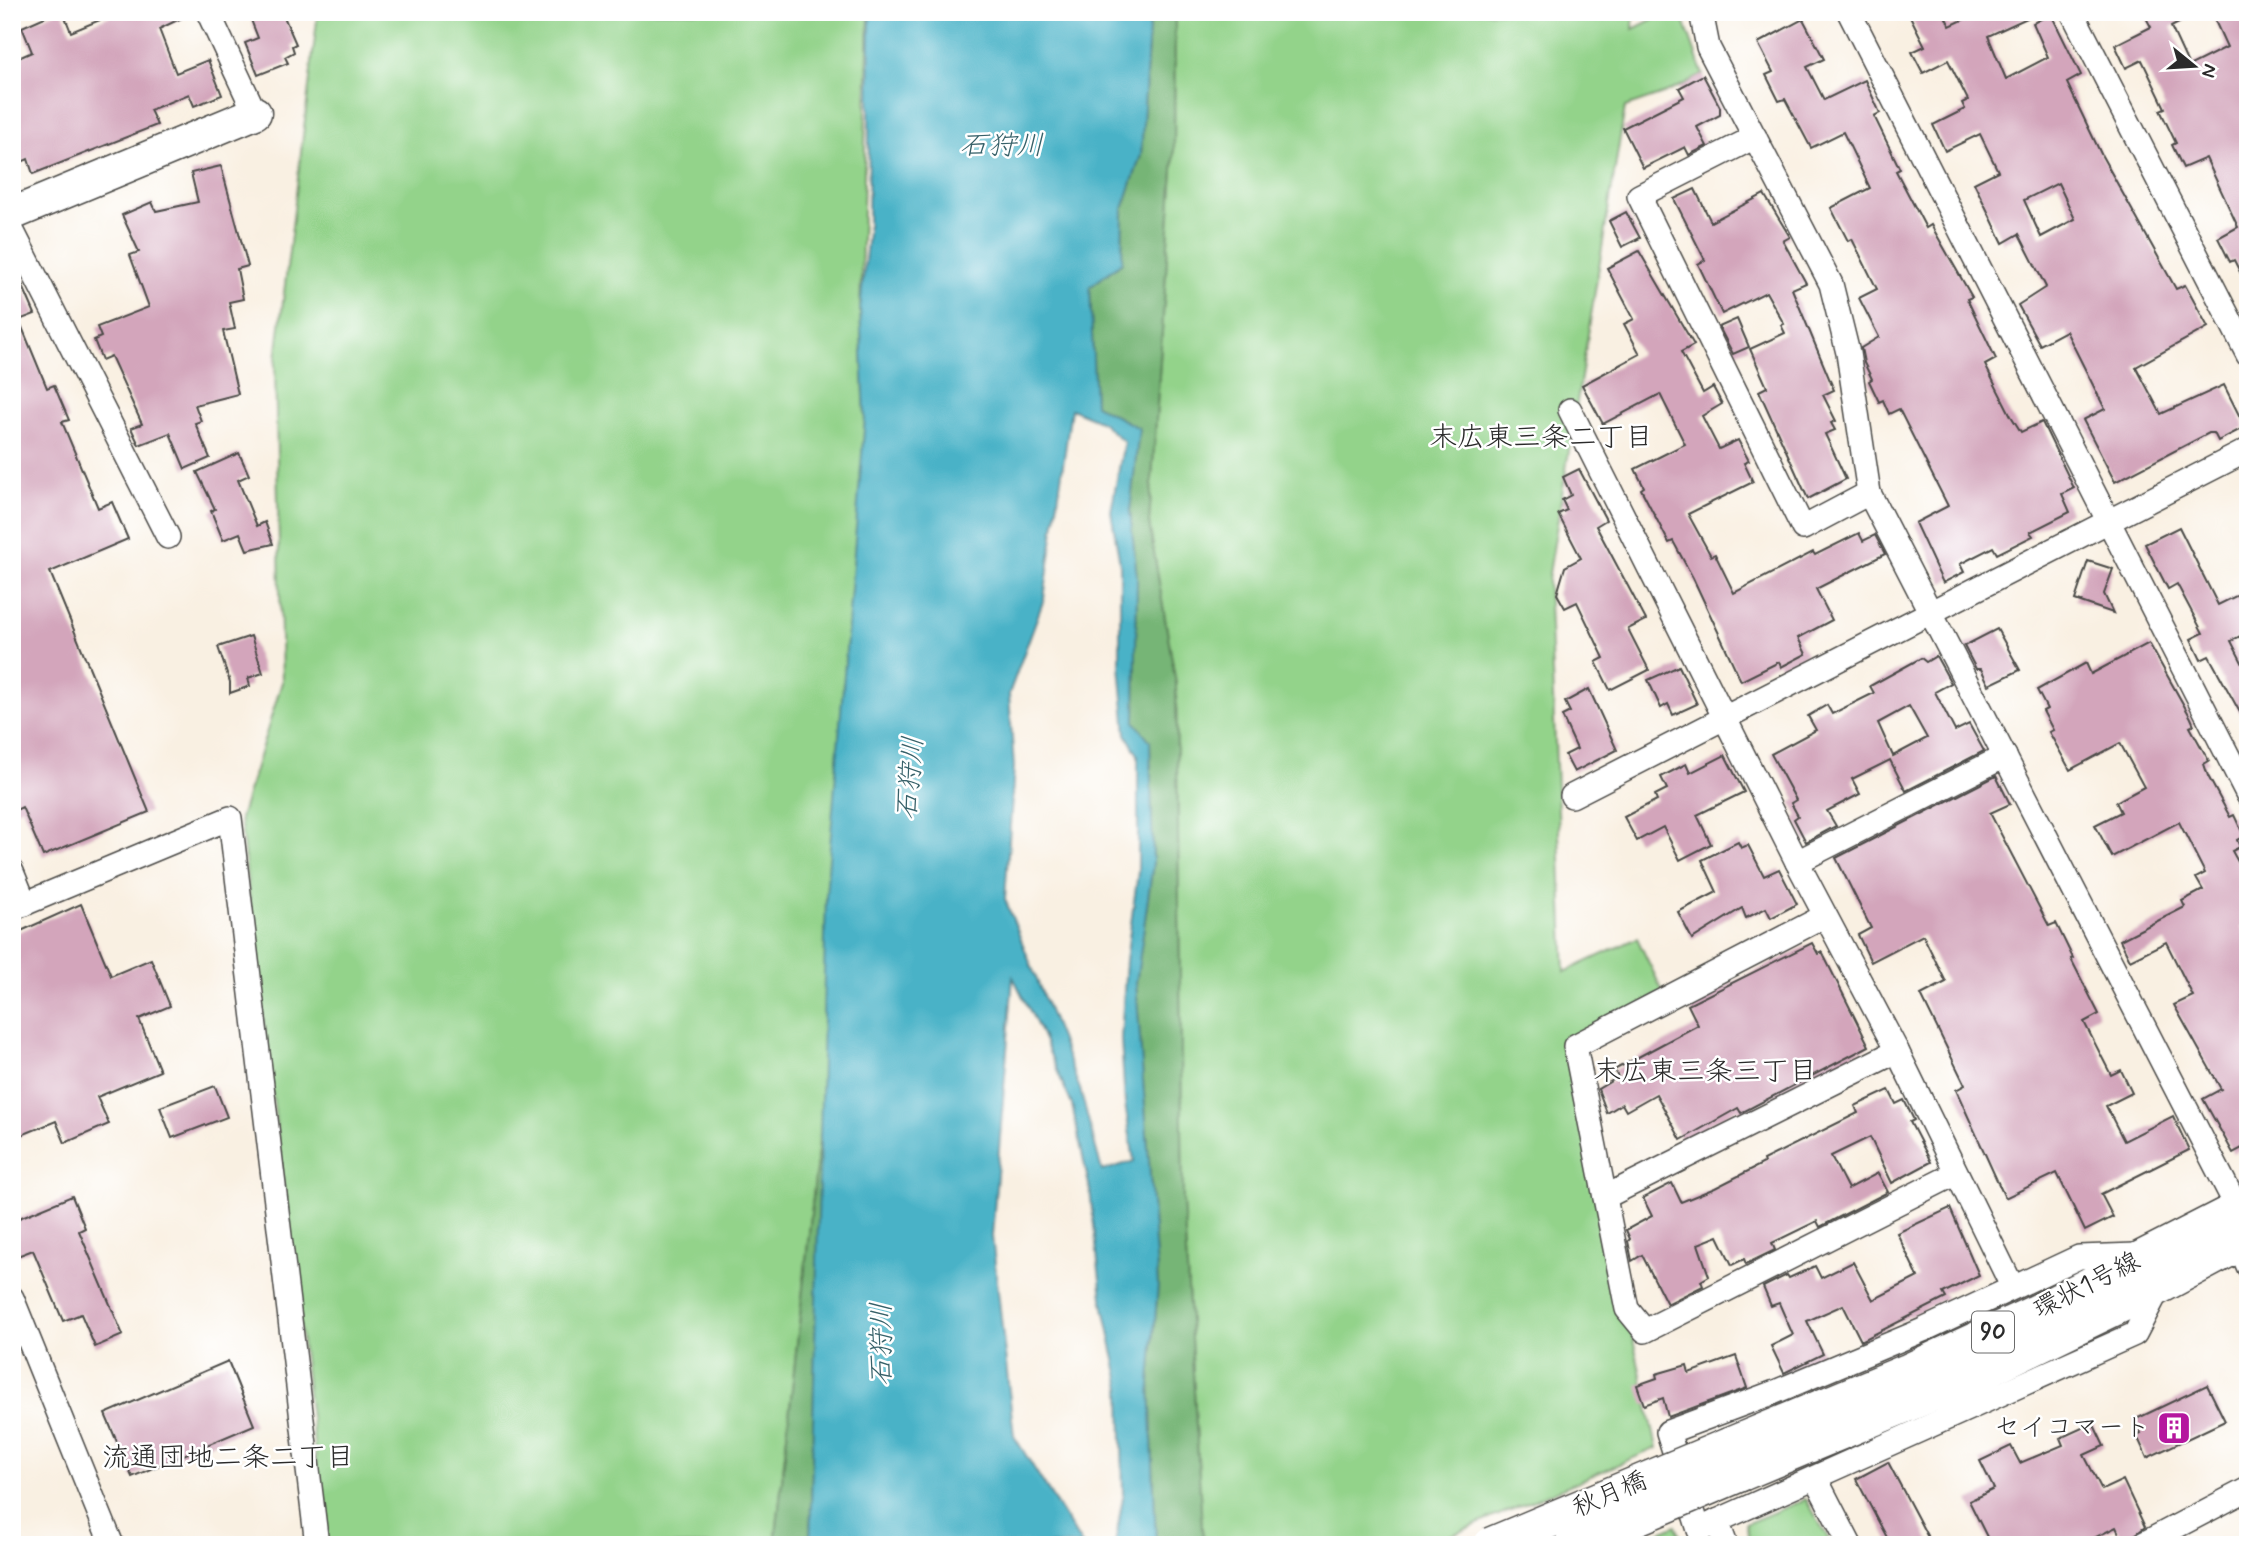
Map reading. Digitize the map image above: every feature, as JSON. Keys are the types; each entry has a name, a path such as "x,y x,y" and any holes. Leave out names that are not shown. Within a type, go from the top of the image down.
{"main road":[{"name":"環状1号線","path":"1736,1459 1909,1371 2035,1313 2155,1270 2244,1232"},
{"name":"秋月橋","path":"1491,1545 1736,1459"},
{"name":"秋月橋","path":"1572,1545 1736,1459"}],"street":[{"path":"12,214 254,113 208,12"},
{"path":"1701,12 1708,47 1831,284 1848,353 1869,493 1933,613 2244,1232"},
{"path":"1849,12 2248,795"},
{"path":"2072,12 2248,355"},
{"path":"1755,137 1639,196 1803,528 1869,493"},
{"path":"12,230 168,537"},
{"path":"1570,410 1797,862 1897,1051 2012,1286"},
{"path":"1572,796 1723,716 1933,613 2248,450"},
{"path":"1797,862 2005,756"},
{"path":"12,872 19,906 230,818 317,1545"},
{"path":"1825,916 1575,1046 1627,1309 1645,1331 1955,1174"},
{"path":"1605,1197 1897,1051"},
{"path":"2080,1257 2155,1270 2135,1334 1699,1531 1668,1432 1861,1356 2012,1286 2080,1257"},
{"path":"15,1312 112,1545"},
{"path":"1816,1479 1850,1545"},
{"path":"2141,1545 2248,1489"},
{"path":"1717,1521 1726,1545"}],"green space":[{"path":"318,12 869,12 860,309 865,417 821,1123 775,1545 326,1545 240,818 282,682 275,367"},
{"path":"1150,12 1175,12 1174,155 1149,523 1176,684 1183,1201 1203,1545 1156,1545 1150,1382 1158,1285 1136,983 1153,863 1150,741 1135,722 1137,577 1130,512 1139,428 1095,405 1090,287 1122,262 1123,209 1141,155"},
{"path":"1175,12 1634,12 1633,29 1667,12 1681,12 1703,75 1666,93 1625,107 1548,580 1565,972 1637,938 1663,992 1568,1045 1657,1448 1428,1545 1203,1545 1183,1201 1176,684 1149,523 1174,155"},
{"path":"821,1123 810,1545 775,1545"},
{"path":"1806,1499 1832,1545 1751,1545 1745,1524"},
{"path":"1676,1525 1683,1545 1631,1545"}],"water":[{"name":"石狩川","path":"870,12 1150,12 1141,155 1123,209 1122,262 1090,287 1095,405 1139,428 1130,512 1137,577 1135,722 1150,741 1153,863 1136,983 1158,1285 1150,1382 1156,1545 1115,1545 1123,1497 1121,1388 1102,1298 1090,1190 1072,1105 1013,977 992,1236 1014,1436 1082,1545 810,1545 826,895 865,417 860,309 868,232","holes":["1071,409 1102,422 1124,442 1111,511 1120,564 1120,665 1126,734 1138,755 1138,872 1126,960 1121,1039 1125,1104 1134,1161 1102,1171 1080,1089 1005,899 1014,767 1009,694 1044,599"]}],"building":[{"path":"56,12 63,12 71,32 119,12 194,12 159,29 176,73 208,60 222,95 194,106 189,94 150,110 157,125 33,174 28,159 17,164 12,153 12,61 32,52 22,27"},
{"path":"248,12 282,12 296,44 292,46 294,52 285,57 288,63 258,75 245,43 258,38"},
{"path":"1908,12 1943,12 1950,26 1980,12 2040,12 1988,36 2006,79 2048,57 2033,23 2051,14 2081,75 2067,83 2102,156 2176,289 2185,285 2208,327 2136,367 2161,414 2224,385 2245,427 2218,441 2214,433 2209,433 2115,482 2083,420 2105,409 2066,331 2040,345 2018,305 2046,287 2019,234 2003,243 1974,183 1998,171 1980,134 1945,151 1933,125 1965,109 1962,103 1968,100 1948,60 1923,73 1912,52 1925,46","holes":["2058,183 2075,219 2041,237 2024,200"]},
{"path":"2143,12 2200,12 2171,27 2189,66 2227,47 2211,12 2242,12 2248,24 2248,288 2234,260 2230,262 2218,238 2238,227 2206,158 2183,168 2172,145 2176,143 2160,110 2165,108 2142,60 2126,68 2115,45 2151,27"},
{"path":"1803,19 1824,59 1807,67 1824,100 1865,80 1880,113 1874,116 1900,169 1896,171 1926,228 1931,225 1972,297 1967,299 1996,359 1985,365 2011,416 2021,432 2042,422 2074,488 2062,494 2070,512 2030,532 2033,536 1997,554 1993,547 1960,564 1964,572 1943,583 1915,523 1948,506 1899,409 1889,414 1883,400 1879,402 1869,381 1872,379 1864,363 1861,348 1879,337 1859,298 1877,289 1852,239 1848,241 1831,208 1870,188 1843,132 1811,148 1785,99 1779,101 1766,75 1773,72 1758,43"},
{"path":"1703,75 1720,107 1720,115 1697,127 1707,146 1689,155 1685,147 1643,168 1623,128 1684,97 1679,88"},
{"path":"221,166 248,266 237,269 243,299 229,302 235,329 223,331 238,394 195,405 201,421 195,423 210,458 185,469 170,433 139,445 131,428 142,424 111,356 102,360 94,340 101,337 97,327 149,307 130,255 139,252 122,215 152,202 156,211 198,202 191,173"},
{"path":"1695,189 1711,222 1764,194 1790,237 1783,241 1806,283 1792,289 1834,390 1823,395 1836,421 1831,423 1835,430 1825,434 1846,479 1808,499 1759,391 1767,387 1750,349 1785,333 1781,325 1784,324 1766,292 1722,314 1698,264 1705,260 1674,199"},
{"path":"1626,212 1640,238 1622,247 1609,221"},
{"path":"1639,251 1694,345 1681,352 1703,393 1713,387 1722,404 1702,416 1719,449 1738,440 1749,461 1744,463 1753,482 1688,514 1711,556 1715,554 1734,593 1813,552 1815,555 1859,533 1863,541 1875,535 1885,554 1816,589 1832,620 1798,638 1806,654 1781,667 1779,662 1741,681 1693,578 1673,541 1669,543 1641,489 1644,487 1635,469 1685,444 1660,394 1603,424 1582,385 1640,354 1624,324 1634,319 1607,268"},
{"path":"12,261 35,314 19,320 47,388 54,385 69,420 62,422 98,508 112,502 128,539 50,572 149,812 43,856 22,807 12,812"},
{"path":"1737,319 1749,347 1733,354 1719,327"},
{"path":"239,453 249,475 238,480 257,526 265,522 273,544 247,550 240,533 223,540 211,511 215,509 197,472"},
{"path":"1579,469 1606,520 1596,526 1646,620 1628,629 1649,670 1610,690 1596,662 1604,658 1577,602 1565,608 1557,594 1565,567 1581,558 1558,514 1567,510 1562,500 1571,495 1563,477"},
{"path":"2179,527 2218,605 2248,590 2248,632 2231,641 2248,674 2248,727 2209,656 2201,660 2191,639 2203,633 2177,584 2168,589 2145,544"},
{"path":"2088,561 2113,569 2104,594 2113,613 2075,600"},
{"path":"1997,629 2020,670 1989,685 1981,669 1976,669 1964,646"},
{"path":"251,636 263,673 248,678 250,686 230,693 230,682 218,647"},
{"path":"2149,643 2191,718 2194,725 2190,727 2209,761 2204,764 2208,776 2230,817 2234,815 2244,836 2237,840 2240,847 2232,851 2248,880 2248,923 2241,926 2248,940 2248,1145 2233,1153 2203,1099 2221,1089 2174,1005 2193,996 2166,942 2130,960 2120,940 2185,907 2182,901 2203,890 2196,878 2205,873 2179,822 2112,857 2095,825 2121,812 2116,802 2144,787 2120,743 2070,770 2049,732 2053,730 2043,711 2047,709 2037,690 2086,663 2091,674"},
{"path":"1936,656 1951,683 1935,692 1955,731 1969,724 1984,751 1906,791 1890,760 1852,779 1860,794 1827,811 1836,826 1806,842 1794,819 1798,816 1791,803 1796,800 1771,754 1816,730 1808,716 1827,705 1832,714 1874,693 1870,686 1921,658 1926,662","holes":["1909,706 1927,738 1893,756 1878,723"]},
{"path":"1679,666 1697,704 1673,715 1668,704 1661,708 1648,680"},
{"path":"1589,689 1617,750 1574,772 1565,755 1577,749 1562,716 1570,712 1565,702"},
{"path":"1725,755 1744,792 1697,815 1711,844 1680,860 1663,827 1637,841 1624,817 1657,800 1655,795 1667,789 1661,777 1686,764 1690,773"},
{"path":"1996,776 2010,804 1990,813 2049,926 2056,923 2099,1014 2084,1022 2111,1075 2121,1070 2132,1093 2106,1106 2124,1141 2173,1116 2189,1150 2101,1194 2113,1217 2085,1231 2057,1173 2005,1198 1956,1090 1965,1085 1921,995 1946,982 1923,935 1871,962 1858,935 1871,928 1836,858"},
{"path":"1738,842 1741,848 1748,845 1764,876 1779,869 1797,904 1771,918 1766,908 1746,918 1742,908 1692,939 1678,912 1717,892 1702,860"},
{"path":"81,904 111,976 151,959 170,1006 139,1019 160,1071 97,1097 109,1124 65,1143 56,1121 12,1139 12,935"},
{"path":"1812,943 1818,954 1822,952 1869,1046 1741,1113 1738,1108 1681,1140 1656,1094 1626,1111 1622,1104 1607,1113 1598,1089 1618,1077 1614,1070 1698,1025 1688,1005"},
{"path":"215,1086 227,1117 172,1138 160,1107"},
{"path":"1889,1090 1896,1104 1904,1100 1914,1120 1910,1122 1931,1162 1892,1183 1870,1137 1831,1156 1848,1189 1878,1173 1888,1192 1820,1227 1817,1221 1772,1243 1775,1250 1746,1264 1744,1259 1732,1265 1718,1236 1698,1244 1709,1276 1701,1281 1703,1286 1667,1304 1642,1255 1632,1261 1628,1241 1630,1239 1626,1230 1652,1216 1643,1198 1672,1183 1681,1202 1715,1188 1764,1163 1763,1160 1858,1113 1855,1106"},
{"path":"72,1196 85,1228 79,1231 123,1335 95,1347 81,1314 63,1321 33,1250 12,1258 12,1221"},
{"path":"1950,1208 1979,1275 1943,1293 1946,1298 1861,1341 1843,1305 1807,1321 1823,1354 1784,1373 1771,1346 1793,1335 1779,1303 1771,1306 1763,1287 1787,1275 1789,1278 1815,1266 1821,1278 1853,1262 1873,1300 1918,1277 1897,1233"},
{"path":"1736,1356 1747,1388 1668,1417 1663,1398 1644,1405 1637,1385 1657,1378 1656,1374 1687,1365 1689,1373"},
{"path":"228,1361 254,1425 132,1477 105,1414"},
{"name":"セイコマート","path":"2207,1385 2225,1421 2147,1458 2137,1436 2141,1434 2134,1420"},
{"path":"2093,1423 2104,1446 2084,1455 2102,1490 2123,1480 2145,1527 2124,1544 2116,1527 2080,1545 1991,1545 1969,1501 1994,1489 1980,1461 2011,1446 2020,1463 2063,1445 2060,1438"},
{"path":"1888,1462 1932,1545 1891,1545 1856,1479"}],"place":[{"name":"セイコマート","path":"2174,1428"}],"district":[{"name":"末広東三条二丁目","path":"1541,438"},
{"name":"末広東三条三丁目","path":"1705,1072"},
{"name":"流通団地二条二丁目","path":"228,1458"}]}
